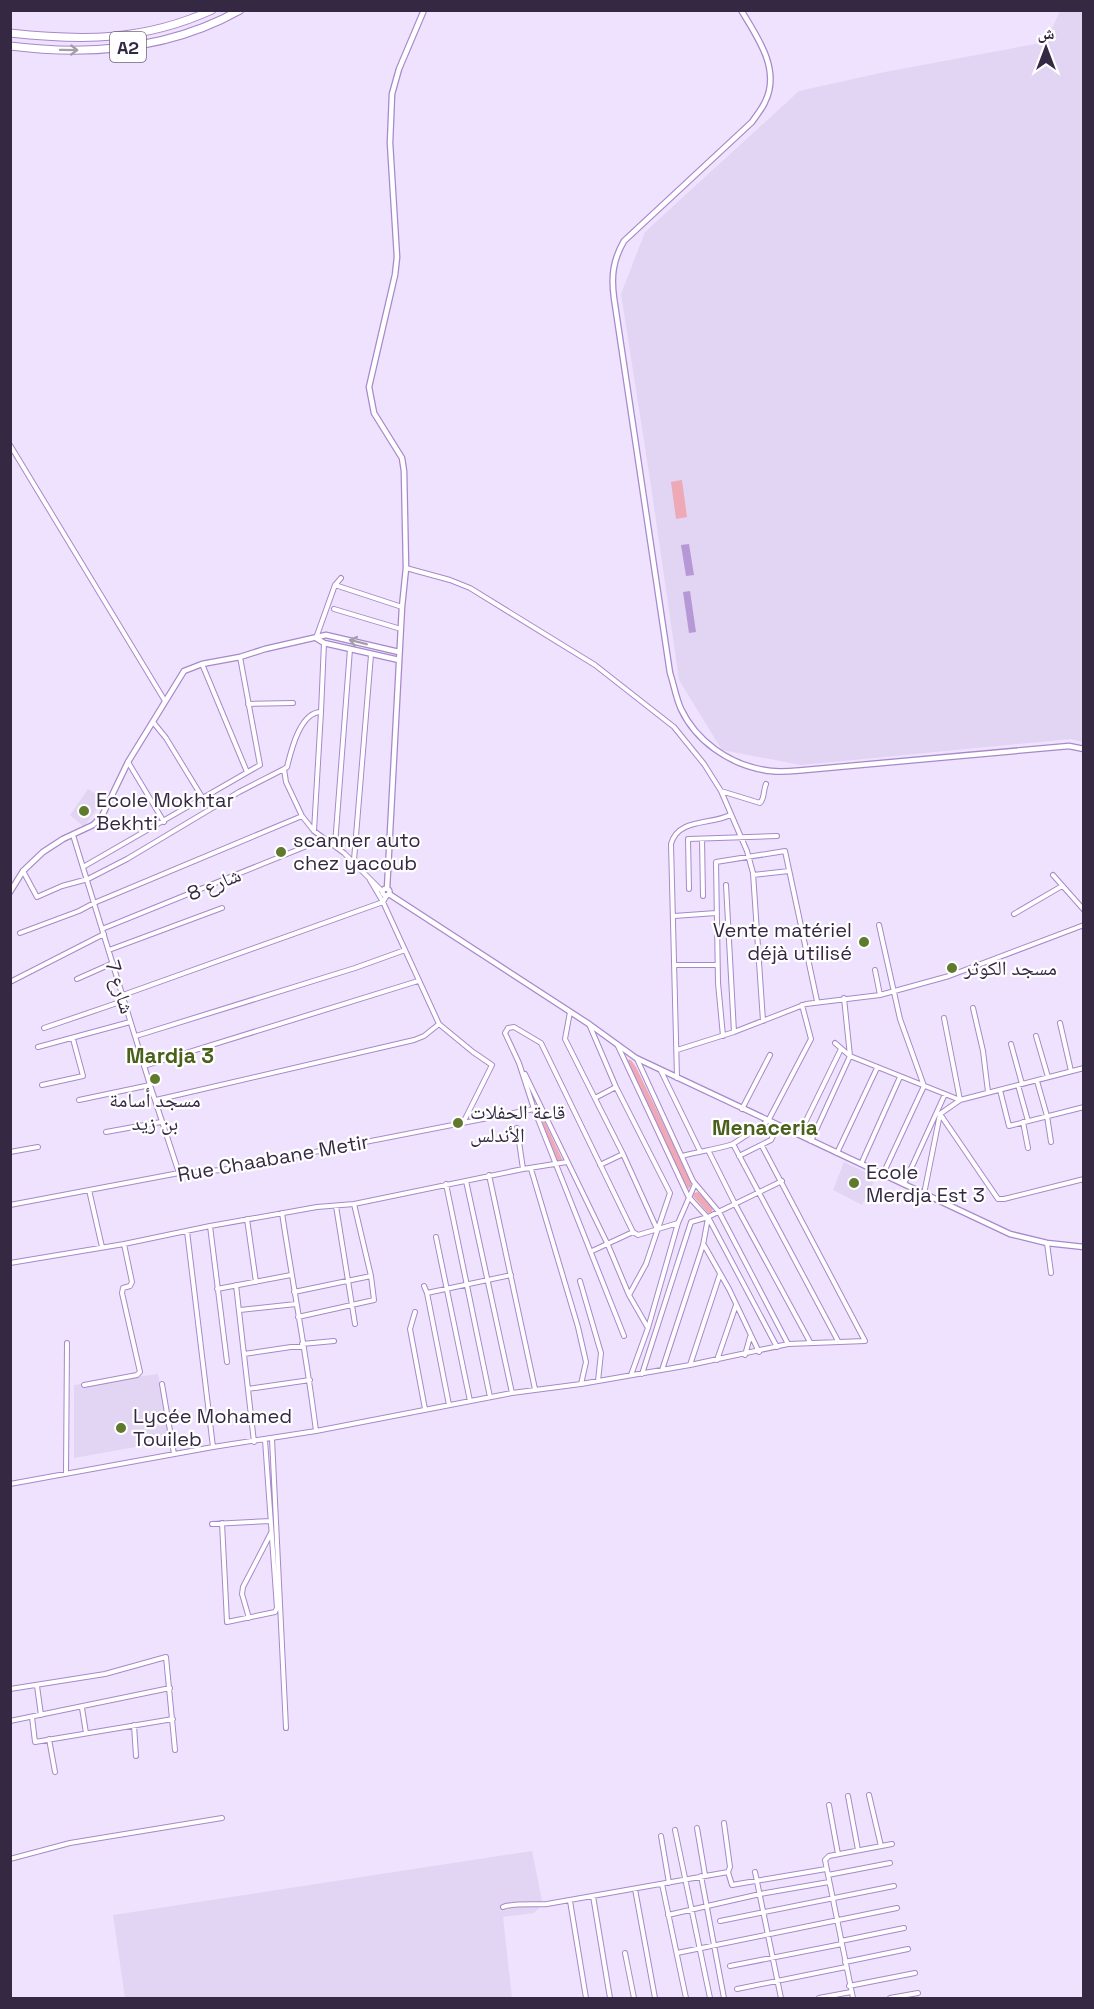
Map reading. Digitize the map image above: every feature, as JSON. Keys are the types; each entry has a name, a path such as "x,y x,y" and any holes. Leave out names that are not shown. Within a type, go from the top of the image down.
{"highway":[{"name":"A2","path":"10,33 76,39 133,35 159,30 212,10"},
{"name":"A2","path":"10,46 81,51 134,47 180,36 210,25 240,10"}],"street":[{"path":"383,902 386,892 399,652 406,568 405,491 402,458 374,413 369,387 395,275 397,257 390,143 392,93 424,10"},
{"path":"741,10 767,56 770,89 765,104 752,122 624,241 615,256 613,269 613,290 670,674 681,709 697,734 722,754 745,765 765,770 805,770 1069,746 1083,749"},
{"path":"10,445 166,701"},
{"path":"406,568 470,588 595,665 674,727 705,764 721,791 749,857 753,875 763,1021"},
{"path":"316,638 335,585 341,578"},
{"path":"335,585 402,607"},
{"path":"334,609 401,629"},
{"path":"10,891 23,871 44,852 63,839 93,825 102,816 128,762 184,671 202,664 331,635 399,652"},
{"path":"316,638 324,643 399,660"},
{"path":"314,831 324,643"},
{"path":"335,846 350,649"},
{"path":"354,861 371,655"},
{"path":"83,867 260,765 240,657"},
{"path":"202,664 247,772"},
{"path":"248,704 293,703"},
{"path":"23,871 37,897 88,879 127,859 239,792 287,767 297,735 312,714 321,712"},
{"path":"153,722 166,738 202,798"},
{"path":"128,762 164,822"},
{"path":"284,769 286,782 302,816 314,831 354,861 386,892 589,1024 636,1058 1016,1236 1047,1243 1083,1247"},
{"path":"721,791 760,803 763,800 763,789 766,784"},
{"path":"677,1079 671,850 673,836 679,829 686,826 719,820 730,815"},
{"path":"20,933 79,911 302,816"},
{"name":"شارع 7","path":"74,835 123,1001 179,1173"},
{"path":"689,889 688,839 777,836"},
{"name":"شارع 8","path":"10,982 103,931 325,839"},
{"path":"702,839 703,896"},
{"path":"723,1036 717,965 716,862 785,851 817,1001"},
{"path":"753,875 789,871"},
{"path":"367,874 383,902 439,1024 492,1065 463,1124"},
{"path":"1053,876 1083,910"},
{"path":"726,885 734,1032"},
{"path":"1014,914 1062,886"},
{"path":"122,995 383,902"},
{"path":"109,950 222,908"},
{"path":"674,916 716,913"},
{"path":"879,924 900,1019 924,1086 883,1174"},
{"path":"677,1050 723,1036 802,1005 817,1001 880,995 949,976 1083,925"},
{"path":"136,1036 355,968 405,950"},
{"path":"77,979 113,963"},
{"path":"675,965 717,965"},
{"path":"875,970 880,995"},
{"path":"144,1066 418,981"},
{"path":"811,1141 850,1056 844,998"},
{"path":"44,1028 123,1001"},
{"path":"682,1156 700,1151 709,1152 733,1144 768,1121 811,1040 802,1005"},
{"path":"973,1008 983,1052 988,1092"},
{"path":"570,1012 564,1034 565,1039 623,1154 657,1230"},
{"path":"945,1018 960,1100"},
{"path":"38,1047 130,1022"},
{"path":"1060,1023 1071,1071"},
{"path":"156,1100 414,1040 424,1036 439,1024"},
{"path":"589,1024 616,1087 670,1193 646,1264 629,1295"},
{"path":"648,1328 629,1295 608,1245 505,1033 508,1028 514,1027 541,1043 633,1232 638,1235 678,1223"},
{"path":"1036,1036 1048,1077"},
{"path":"42,1085 83,1076 73,1038"},
{"path":"616,1043 688,1196 708,1217 777,1347"},
{"path":"835,1043 850,1056 960,1100"},
{"path":"1011,1044 1020,1084 1028,1148"},
{"path":"799,1135 841,1049"},
{"path":"742,1109 770,1055"},
{"path":"636,1058 695,1184 719,1212 788,1344"},
{"path":"519,1063 534,1109 624,1336"},
{"path":"837,1153 878,1068"},
{"path":"924,1194 939,1114 960,1100 1083,1068"},
{"path":"661,1071 700,1151"},
{"path":"861,1164 900,1077"},
{"path":"1037,1081 1047,1116 1051,1142"},
{"path":"79,1100 150,1085"},
{"path":"595,1098 616,1087"},
{"path":"1000,1090 1008,1125 1083,1107"},
{"path":"904,1184 945,1094"},
{"name":"Rue Chaabane Metir","path":"10,1205 179,1173 222,1170 534,1109"},
{"path":"939,1114 998,1199 1083,1179"},
{"path":"106,1132 161,1122"},
{"path":"739,1156 771,1140 778,1126"},
{"path":"517,1128 524,1169"},
{"path":"733,1144 838,1341"},
{"path":"10,1484 213,1447 272,1439 512,1393 642,1374 759,1352 788,1344 865,1341 762,1146"},
{"path":"10,1152 38,1147"},
{"path":"709,1152 810,1343"},
{"path":"600,1165 623,1154"},
{"path":"10,1263 124,1244 246,1219 354,1204 489,1175 567,1162"},
{"path":"531,1169 578,1327 586,1362 581,1384"},
{"path":"489,1175 536,1389"},
{"path":"466,1181 512,1393"},
{"path":"642,1374 692,1222 719,1212 782,1181"},
{"path":"446,1184 490,1397"},
{"path":"630,1376 648,1328 678,1223 695,1184"},
{"path":"89,1190 102,1247"},
{"path":"298,1317 374,1300 371,1276 354,1204"},
{"path":"336,1206 355,1324"},
{"path":"282,1213 302,1346 310,1380 316,1431"},
{"path":"662,1370 704,1245 708,1217"},
{"path":"246,1219 256,1282"},
{"path":"210,1226 227,1362"},
{"path":"187,1231 213,1447"},
{"path":"592,1251 633,1232"},
{"path":"436,1237 470,1401"},
{"path":"1047,1243 1052,1273"},
{"path":"84,1385 137,1375 140,1372 122,1293 123,1288 130,1286 132,1282 124,1244"},
{"path":"704,1245 759,1352"},
{"path":"690,1365 720,1274"},
{"path":"217,1289 291,1275"},
{"path":"428,1293 511,1275"},
{"path":"294,1292 371,1276"},
{"path":"580,1281 601,1353 598,1381"},
{"path":"236,1285 254,1442"},
{"path":"424,1286 428,1293 449,1405"},
{"path":"240,1310 296,1304"},
{"path":"717,1360 736,1305"},
{"path":"415,1312 410,1329 425,1409"},
{"path":"746,1354 750,1336"},
{"path":"244,1354 334,1341"},
{"path":"66,1474 67,1343"},
{"path":"248,1389 310,1380"},
{"path":"162,1384 174,1454"},
{"path":"272,1439 286,1728"},
{"path":"222,1524 227,1622 273,1613 277,1610 265,1440"},
{"path":"212,1524 271,1521"},
{"path":"249,1618 242,1594 243,1587 272,1532"},
{"path":"10,1689 105,1674 166,1657 175,1750"},
{"path":"37,1686 41,1715"},
{"path":"10,1721 170,1688"},
{"path":"81,1708 86,1733"},
{"path":"32,1717 35,1742 173,1719"},
{"path":"134,1725 136,1756"},
{"path":"49,1739 55,1772"},
{"path":"869,1795 881,1846"},
{"path":"848,1796 858,1851"},
{"path":"829,1805 838,1854"},
{"path":"10,1859 70,1843 222,1818"},
{"path":"724,1823 730,1867 728,1872 732,1885 826,1869"},
{"path":"697,1828 707,1906 724,1998"},
{"path":"675,1830 710,1998"},
{"path":"661,1836 669,1883"},
{"path":"853,1998 825,1862 827,1857 838,1854 892,1844"},
{"path":"828,1875 890,1863"},
{"path":"503,1907 512,1904 525,1906 570,1900 728,1872"},
{"path":"755,1872 781,1998"},
{"path":"668,1915 760,1894 829,1882"},
{"path":"662,1884 686,1998"},
{"path":"720,1921 894,1886"},
{"path":"635,1889 655,1998"},
{"path":"593,1896 610,1998"},
{"path":"570,1900 586,1998"},
{"path":"677,1953 897,1908"},
{"path":"730,1966 904,1928"},
{"path":"737,1989 908,1949"},
{"path":"626,1953 634,1998"},
{"path":"849,1986 915,1973"},
{"path":"819,1998 851,1992"},
{"path":"890,1998 918,1993"}],"shaded area":[{"path":"1060,11 1083,11 1083,742 1071,739 801,765 722,750 679,680 621,294 645,232 799,91 885,72 1051,41 1050,33"},
{"path":"682,480 687,517 676,519 671,482"},
{"path":"689,544 694,575 686,576 681,545"},
{"path":"690,591 696,632 689,633 683,592"},
{"name":"Ecole Mokhtar Bekhti","path":"88,789 104,799 84,827 70,815"},
{"path":"625,1059 631,1060 636,1067 691,1181 688,1189 624,1061"},
{"path":"539,1114 542,1116 563,1161 558,1163"},
{"name":"Ecole Merdja Est 3","path":"844,1162 876,1177 862,1205 833,1190"},
{"path":"698,1192 713,1208 712,1212 708,1213 693,1196"},
{"name":"Lycée Mohamed Touileb","path":"158,1374 169,1441 74,1458 74,1385"},
{"path":"532,1851 542,1901 540,1907 534,1913 503,1917 512,1998 125,1998 113,1915"}],"place":[{"name":"Ecole Mokhtar Bekhti","path":"84,811"},
{"name":"scanner auto chez yacoub","path":"281,852"},
{"name":"Vente matériel déjà utilisé","path":"864,942"},
{"name":"مسجد الكوثر","path":"952,968"},
{"name":"مسجد أسامة بن زيد","path":"155,1079"},
{"name":"قاعة الحفلات الأندلس","path":"458,1123"},
{"name":"Ecole Merdja Est 3","path":"854,1183"},
{"name":"Lycée Mohamed Touileb","path":"121,1428"}],"district":[{"name":"Mardja 3","path":"170,1055"},
{"name":"Menaceria","path":"765,1127"}]}
